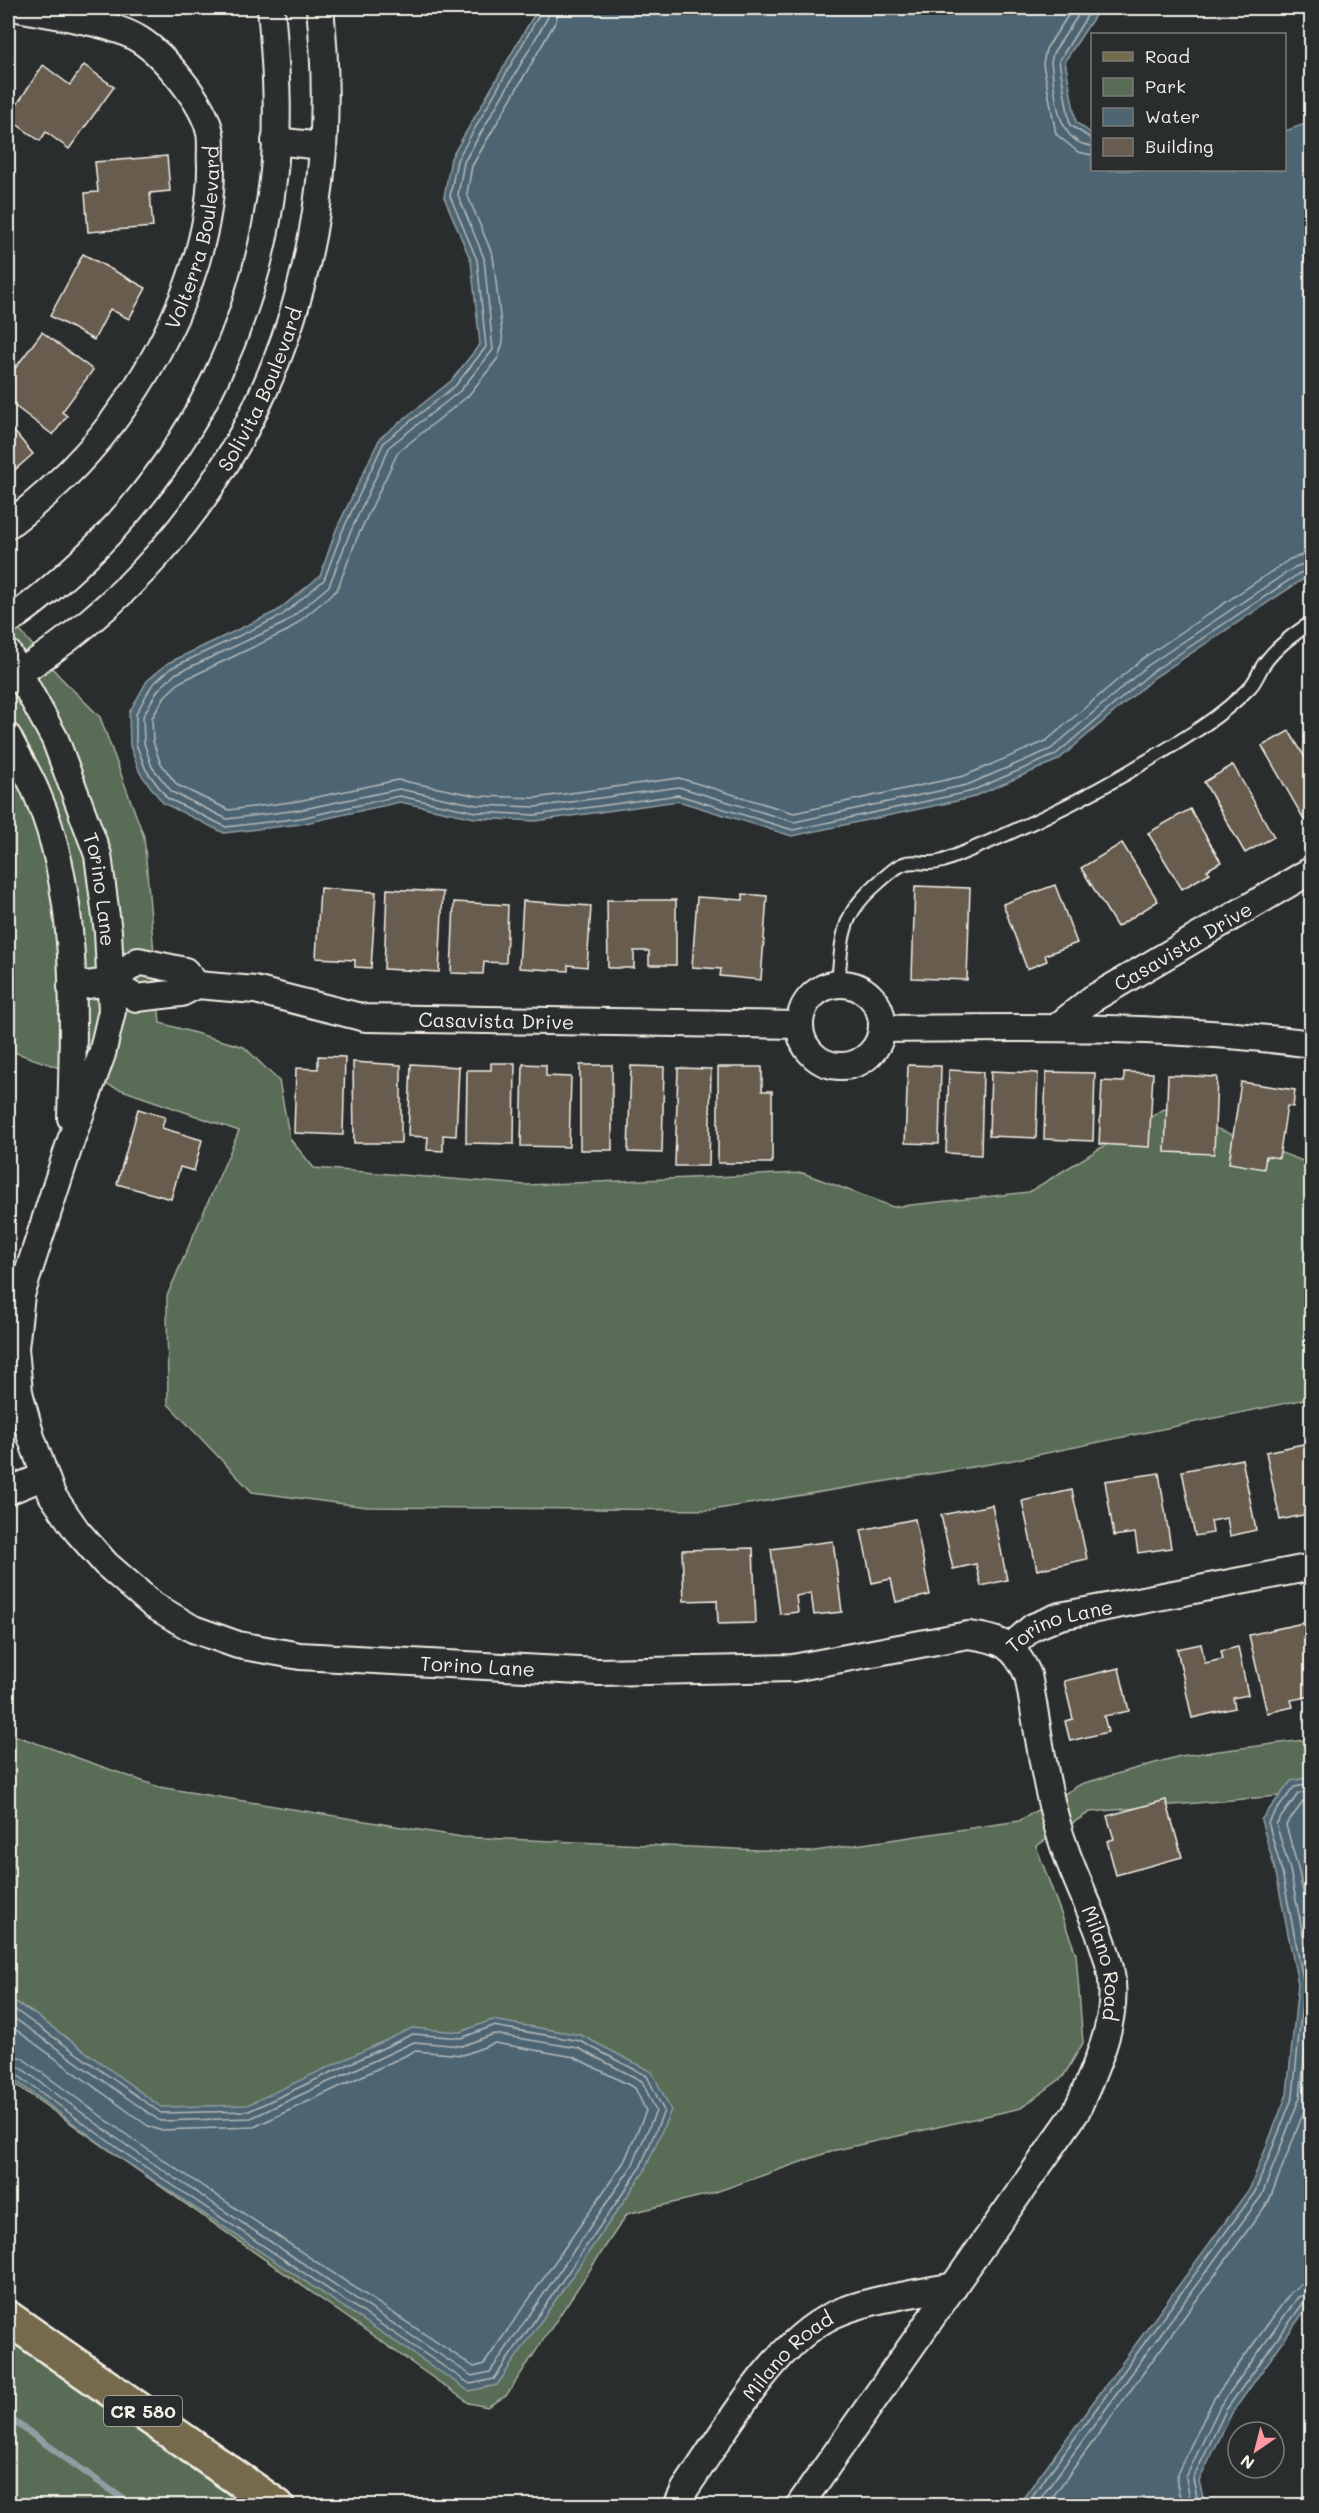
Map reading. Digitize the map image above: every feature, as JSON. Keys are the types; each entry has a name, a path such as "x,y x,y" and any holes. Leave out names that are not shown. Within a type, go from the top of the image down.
{"main road":[{"name":"CR 580","path":"8,2318 277,2505"}],"street":[{"name":"Volterra Boulevard","path":"8,525 35,504 88,452 130,397 164,339 188,284 202,240 211,186 210,133 196,102 176,74 154,51 139,39 100,25 18,8"},
{"path":"8,621 63,578 109,535 151,486 203,404 226,357 247,299 263,240 273,179 277,86 271,8"},
{"name":"Solivita Boulevard","path":"11,669 90,619 132,581 195,509 244,434 281,355 304,281 316,217 325,105 320,8"},
{"path":"275,141 322,146"},
{"name":"Torino Lane","path":"11,669 55,739 98,855 108,932 112,1011 102,1054 71,1140 21,1295 15,1348 19,1392 52,1495 77,1531 106,1564 153,1605 193,1629 238,1645 300,1656 598,1672 793,1668 968,1635 995,1638 1009,1648 1032,1627 1060,1616 1311,1567"},
{"name":"Torino Lane","path":"8,737 38,795 61,872 70,934 71,1140"},
{"name":"Casavista Drive","path":"1057,1027 1092,999 1311,870"},
{"path":"71,987 110,982"},
{"name":"Casavista Drive","path":"110,982 136,998 181,993 197,985 255,990 365,1018 799,1025"},
{"path":"837,984 856,986 867,993 876,1003 881,1016 882,1029 878,1043 859,1062 845,1065 832,1065 819,1060 809,1051 802,1038 799,1025 801,1012 807,1000 817,991 837,984"},
{"path":"882,1029 1057,1027 1241,1035 1311,1044"},
{"path":"8,1491 45,1476"},
{"name":"Milano Road","path":"799,2505 1076,2112 1099,2058 1111,2014 1110,1970 1085,1893 1065,1849 1054,1812 1028,1675 1019,1655 1009,1648"},
{"name":"Milano Road","path":"677,2505 685,2489 770,2368 798,2339 832,2315 855,2307 954,2286"}],"lane":[{"path":"837,984 843,935 848,916 855,904 890,873 912,861 939,862 1044,818 1126,773 1214,717 1251,686 1276,649 1311,622"}],"green space":[{"path":"8,617 60,677 100,717 144,837 160,1023 244,1047 279,1081 290,1139 314,1168 526,1185 803,1173 893,1207 1029,1192 1164,1109 1311,1164 1311,1398 1008,1461 712,1510 367,1507 252,1492 168,1404 167,1296 239,1131 8,1050"},
{"path":"8,1733 159,1787 462,1837 808,1852 1019,1821 1081,1784 1180,1756 1311,1739 1311,1789 1279,1796 1090,1812 1036,1846 1076,1954 1083,2043 1063,2077 1021,2108 832,2151 710,2194 627,2214 506,2396 487,2407 469,2403 8,2079"},
{"path":"8,2334 255,2505 8,2505"}],"water":[{"path":"538,8 1100,8 1065,61 1076,122 1091,133 1091,171 1286,171 1286,131 1311,122 1311,574 1155,677 1058,760 971,798 792,836 678,801 536,821 475,818 400,802 301,824 224,833 163,803 140,773 130,746 129,713 147,681 168,663 277,611 320,576 336,530 380,438 451,381 480,344 471,261 444,197 451,158"},
{"path":"1311,1777 1311,2302 1229,2420 1226,2420 1226,2425 1199,2481 1205,2505 1018,2505 1250,2188 1287,2094 1298,1984 1276,1873 1261,1820 1291,1781"},
{"path":"8,1998 33,2013 161,2107 247,2105 412,2028 460,2032 492,2020 581,2035 652,2072 671,2110 644,2172 497,2385 469,2391 122,2159 8,2075"}],"building":[{"path":"165,8 191,8 188,15"},
{"path":"43,65 70,85 84,65 114,87 69,149 46,132 40,141 8,118"},
{"path":"167,156 170,191 150,193 153,227 88,232 85,193 98,192 95,162"},
{"path":"83,254 146,288 129,319 110,309 94,340 50,316"},
{"path":"42,332 93,370 62,412 67,416 53,435 8,401 8,378"},
{"path":"8,424 33,454 8,476"},
{"path":"1289,731 1312,769 1312,817 1305,821 1262,746"},
{"path":"1233,765 1274,837 1245,853 1204,782"},
{"path":"1190,809 1221,862 1207,870 1210,873 1182,889 1148,833"},
{"path":"1122,843 1158,901 1117,927 1081,868"},
{"path":"1055,885 1077,943 1045,955 1047,961 1027,969 1003,904"},
{"path":"915,886 970,888 967,980 912,978"},
{"path":"320,888 376,892 371,968 355,967 355,960 316,958"},
{"path":"387,889 443,892 439,972 384,969"},
{"path":"743,894 767,896 761,980 720,976 721,969 692,967 697,897 743,900"},
{"path":"607,900 676,900 676,965 649,965 649,951 634,951 634,968 608,968"},
{"path":"523,901 591,906 587,967 568,965 568,971 519,968"},
{"path":"454,902 508,905 506,963 484,962 483,974 451,973"},
{"path":"318,1056 345,1057 343,1135 294,1133 296,1068 318,1069"},
{"path":"353,1062 401,1065 401,1143 354,1143"},
{"path":"491,1063 515,1063 514,1144 466,1143 467,1070 491,1070"},
{"path":"411,1064 459,1067 456,1136 443,1135 443,1151 427,1150 428,1137 408,1136"},
{"path":"523,1064 546,1065 546,1076 571,1077 569,1147 521,1146"},
{"path":"580,1065 612,1065 612,1150 580,1150"},
{"path":"908,1065 941,1066 939,1144 905,1143"},
{"path":"631,1066 664,1067 662,1153 628,1152"},
{"path":"718,1067 762,1067 762,1091 772,1091 772,1163 718,1163"},
{"path":"678,1068 711,1069 709,1166 675,1166"},
{"path":"949,1070 983,1072 981,1155 946,1153"},
{"path":"991,1071 1038,1073 1036,1138 989,1136"},
{"path":"1046,1072 1095,1073 1093,1141 1044,1139"},
{"path":"1124,1072 1153,1073 1149,1147 1099,1144 1102,1081 1124,1082"},
{"path":"1168,1075 1217,1077 1214,1154 1165,1152"},
{"path":"1241,1082 1295,1090 1293,1107 1287,1106 1279,1158 1266,1156 1264,1169 1229,1163"},
{"path":"1308,1091 1312,1091 1312,1169 1308,1169"},
{"path":"138,1109 165,1117 162,1128 202,1140 194,1171 180,1167 171,1199 117,1184"},
{"path":"1312,1442 1312,1513 1280,1520 1266,1452"},
{"path":"1242,1459 1256,1530 1230,1536 1227,1518 1211,1521 1213,1533 1195,1536 1182,1471"},
{"path":"1159,1473 1171,1548 1138,1553 1135,1533 1114,1536 1105,1481"},
{"path":"1072,1490 1087,1559 1037,1570 1022,1501"},
{"path":"992,1505 1007,1580 981,1586 976,1564 953,1569 941,1515"},
{"path":"915,1519 930,1595 896,1602 891,1579 872,1583 861,1530"},
{"path":"833,1541 842,1612 814,1615 811,1593 796,1596 798,1612 780,1614 771,1549"},
{"path":"753,1548 756,1623 718,1624 717,1600 684,1601 682,1550"},
{"path":"1303,1623 1312,1662 1312,1696 1291,1700 1293,1707 1267,1713 1249,1635"},
{"path":"1201,1644 1205,1663 1223,1659 1221,1651 1238,1647 1248,1695 1233,1698 1235,1708 1192,1718 1177,1649"},
{"path":"1119,1668 1129,1711 1104,1716 1108,1732 1070,1741 1065,1721 1073,1719 1064,1681"},
{"path":"1166,1800 1182,1857 1116,1875 1107,1841 1114,1839 1107,1816"}],"waterway":[{"path":"8,2417 133,2506"}]}
